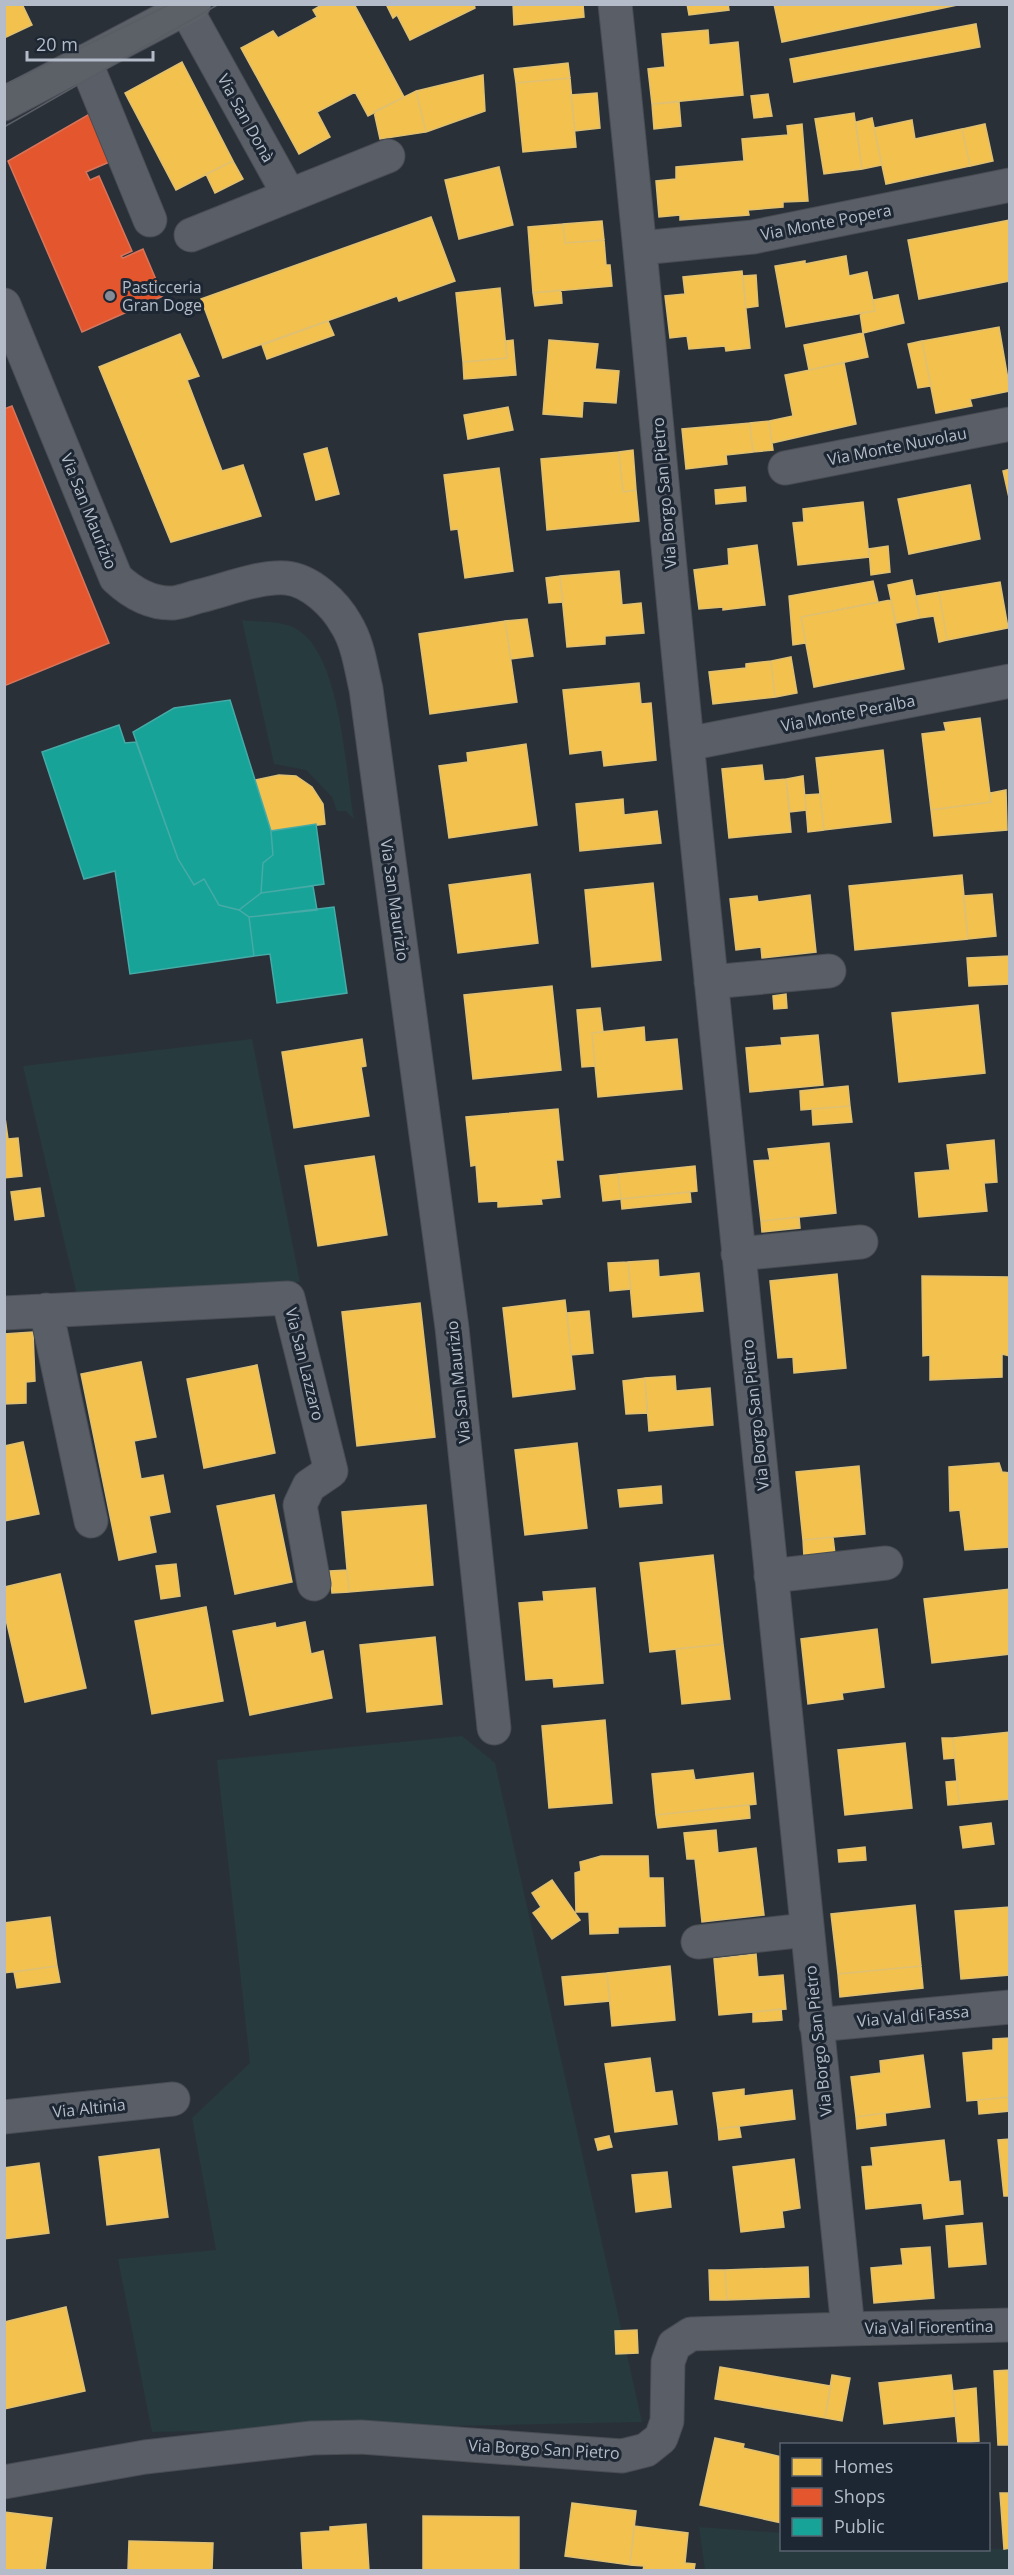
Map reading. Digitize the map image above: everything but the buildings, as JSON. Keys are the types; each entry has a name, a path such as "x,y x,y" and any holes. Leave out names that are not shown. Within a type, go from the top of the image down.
{"main road":[{"name":"Via San Donà","path":"4,104 181,8"}],"street":[{"name":"Via Borgo San Pietro","path":"4,2482 145,2457 312,2438 361,2438 622,2456 646,2450 661,2438 667,2421 668,2362 674,2345 691,2334 848,2329 687,744 642,248 615,4"},
{"name":"Via San Donà","path":"181,8 289,195"},
{"path":"85,61 150,220"},
{"path":"191,235 387,156"},
{"name":"Via Monte Popera","path":"642,248 753,237 1010,184"},
{"name":"Via San Maurizio","path":"4,305 11,341 116,578 129,591 152,600 173,603 261,581 286,578 310,587 333,604 347,625 358,652 366,689 452,1328 494,1728"},
{"name":"Via Monte Nuvolau","path":"785,468 1010,424"},
{"name":"Via Monte Peralba","path":"687,744 1010,681"},
{"path":"711,982 829,971"},
{"path":"738,1254 861,1242"},
{"name":"Via San Lazzaro","path":"4,1313 288,1298 331,1471 309,1486 300,1505 314,1584"},
{"path":"46,1311 91,1521"},
{"path":"771,1576 886,1563"},
{"path":"698,1942 806,1930"},
{"name":"Via Val di Fassa","path":"816,2025 1010,2007"},
{"name":"Via Altinia","path":"4,2117 173,2099"},
{"name":"Via Val Fiorentina","path":"848,2329 1010,2325"}],"green space":[{"path":"242,620 293,627 309,640 322,660 338,714 354,819 346,811 337,811 332,797 306,770 274,764"},
{"path":"252,1039 300,1282 77,1295 23,1066"},
{"path":"462,1736 495,1763 642,2422 152,2432 118,2259 216,2250 192,2118 250,2063 217,1760"},
{"path":"699,2527 780,2533 780,2551 990,2551 990,2549 1009,2549 1009,2570 705,2570"}],"tram line":[{"path":"4,85 171,4"},
{"path":"4,127 219,4"}],"place":[{"name":"Pasticceria Gran Doge","path":"110,296"}]}
